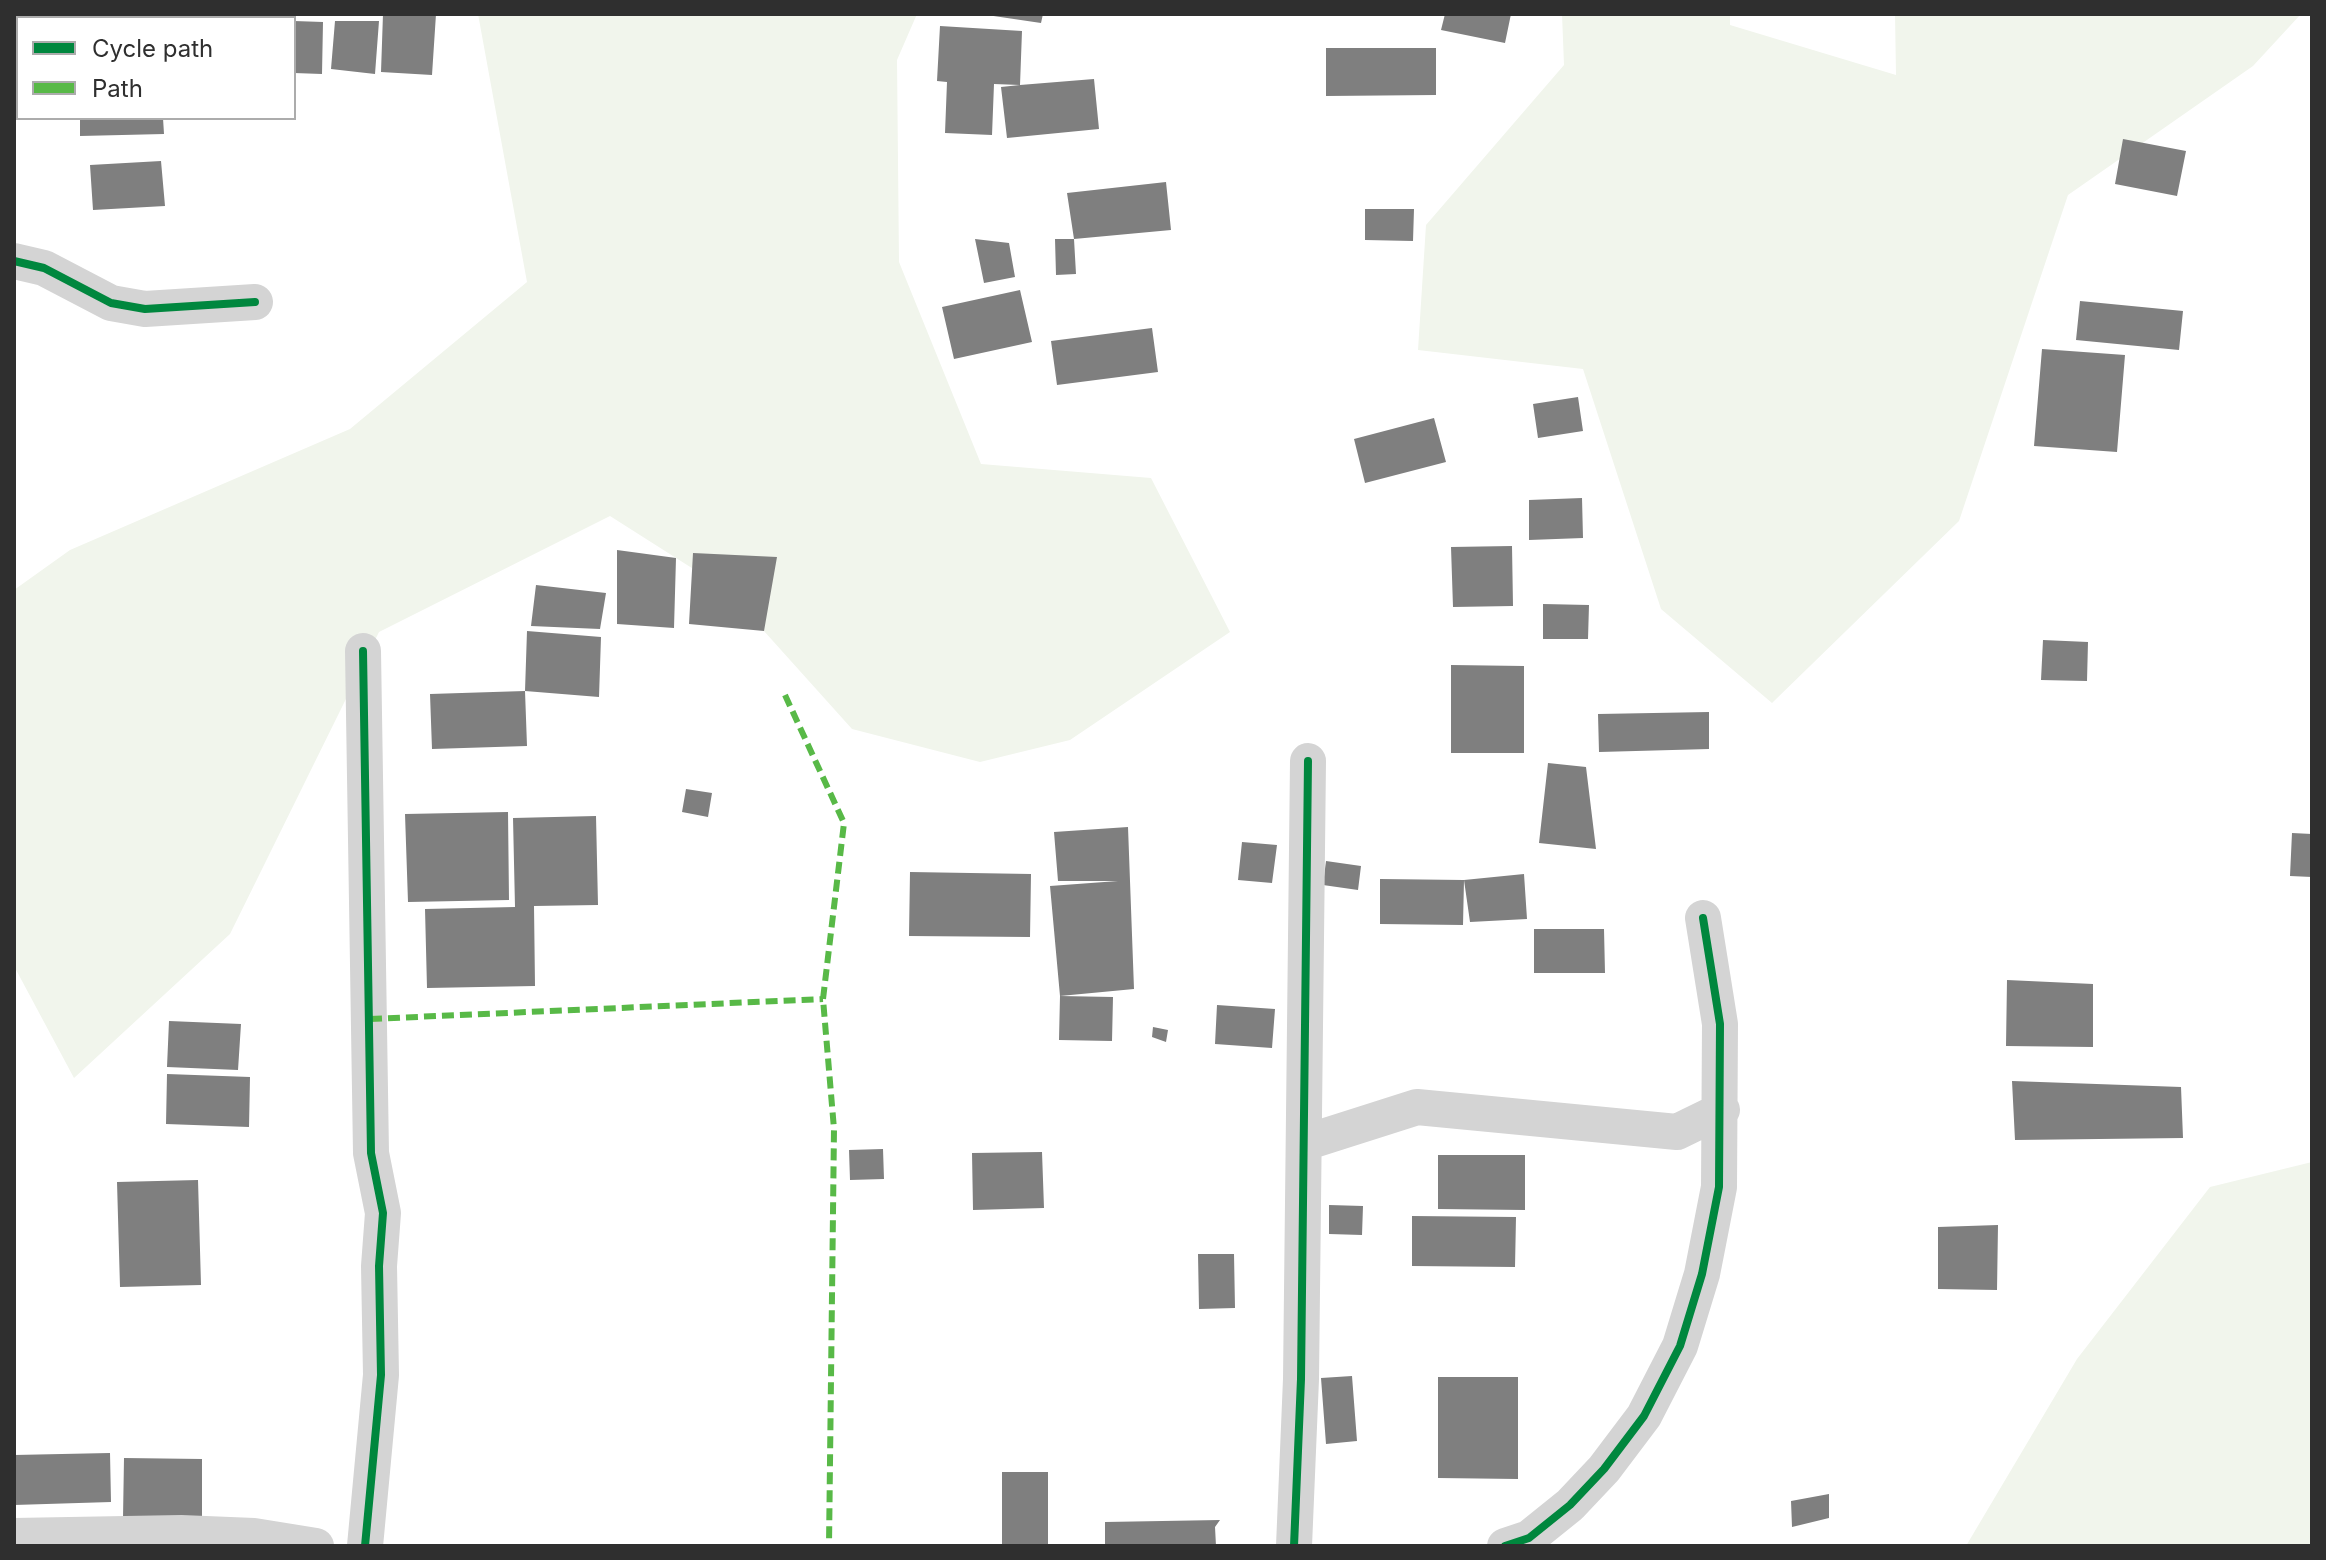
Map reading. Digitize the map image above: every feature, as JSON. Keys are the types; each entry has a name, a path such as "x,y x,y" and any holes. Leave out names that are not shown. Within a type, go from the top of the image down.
{"street":[{"path":"14,261 44,268 111,303 145,309 255,302"},
{"path":"363,651 371,1153 383,1213 379,1266 381,1375 365,1546"},
{"path":"1294,1546 1301,1379 1308,761"},
{"path":"1505,1546 1529,1538 1570,1505 1604,1469 1644,1416 1680,1346 1702,1274 1719,1187 1722,1110 1720,1024 1703,918"},
{"path":"1304,1143 1417,1107 1677,1132 1722,1110"},
{"path":"14,1536 181,1533 254,1536 316,1546"}],"shaded area":[{"path":"478,14 917,14 897,60 899,262 981,464 1151,478 1230,632 1070,740 980,762 852,729 728,591 610,516 379,632 230,934 74,1078 14,966 14,590 70,550 350,429 527,282"},
{"path":"1562,14 1730,14 1730,25 1896,75 1895,14 2301,14 2253,66 2068,195 1959,521 1772,703 1661,609 1583,369 1418,350 1426,225 1564,65"},
{"path":"2312,1162 2312,1546 1966,1546 2077,1359 2210,1187"}],"building":[{"path":"383,14 436,14 432,75 381,72"},
{"path":"980,14 1043,14 1041,23"},
{"path":"1445,14 1511,14 1505,43 1441,30"},
{"path":"296,21 323,22 322,74 296,73"},
{"path":"335,21 379,21 375,74 331,69"},
{"path":"940,26 1022,31 1020,85 994,84 992,135 945,133 947,82 937,81"},
{"path":"1326,48 1436,48 1436,95 1326,96"},
{"path":"1094,79 1099,129 1007,138 1001,87"},
{"path":"80,120 163,120 164,134 80,136"},
{"path":"2123,139 2186,151 2177,196 2115,184"},
{"path":"161,161 165,206 93,210 90,165"},
{"path":"1166,182 1171,230 1074,239 1067,193"},
{"path":"1365,209 1414,209 1413,241 1365,240"},
{"path":"975,239 1009,243 1015,277 984,283"},
{"path":"1055,239 1074,239 1076,274 1056,275"},
{"path":"1020,290 1032,342 954,359 942,307"},
{"path":"2080,301 2183,311 2179,350 2076,340"},
{"path":"1152,328 1158,372 1057,385 1051,341"},
{"path":"2042,349 2125,355 2117,452 2034,446"},
{"path":"1578,397 1583,431 1538,438 1533,404"},
{"path":"1434,418 1446,462 1365,483 1354,439"},
{"path":"1582,498 1583,538 1529,540 1529,500"},
{"path":"1512,546 1513,606 1453,607 1451,547"},
{"path":"617,550 676,558 674,628 617,624"},
{"path":"693,553 777,557 764,631 689,624"},
{"path":"536,585 606,593 600,629 531,626"},
{"path":"1543,604 1589,605 1588,639 1543,639"},
{"path":"527,631 601,637 599,697 525,691"},
{"path":"2043,640 2088,642 2087,681 2041,680"},
{"path":"1451,665 1524,666 1524,753 1451,753"},
{"path":"525,691 527,746 432,749 430,694"},
{"path":"1709,712 1709,749 1599,752 1598,714"},
{"path":"1548,763 1586,767 1596,849 1539,843"},
{"path":"686,789 712,793 708,817 682,812"},
{"path":"508,812 509,900 408,902 405,814"},
{"path":"596,816 598,905 534,906 535,986 427,988 425,909 515,907 513,818"},
{"path":"1128,827 1134,989 1060,996 1050,886 1118,881 1058,881 1054,832"},
{"path":"2292,833 2312,834 2312,877 2290,876"},
{"path":"1242,842 1277,845 1272,883 1238,880"},
{"path":"1326,861 1361,866 1358,890 1323,885"},
{"path":"910,872 1031,874 1030,937 909,936"},
{"path":"1524,874 1527,919 1470,922 1464,880"},
{"path":"1380,879 1464,880 1463,925 1380,924"},
{"path":"1534,929 1604,929 1605,973 1534,973"},
{"path":"2007,980 2093,984 2093,1047 2006,1046"},
{"path":"1060,996 1113,997 1112,1041 1059,1040"},
{"path":"1217,1005 1275,1009 1272,1048 1215,1044"},
{"path":"169,1021 241,1024 238,1070 167,1067"},
{"path":"1153,1027 1168,1030 1166,1042 1152,1037"},
{"path":"167,1074 250,1077 249,1127 166,1124"},
{"path":"2012,1081 2181,1087 2183,1138 2015,1140"},
{"path":"883,1149 884,1179 850,1180 849,1150"},
{"path":"1042,1152 1044,1208 973,1210 972,1153"},
{"path":"1438,1155 1525,1155 1525,1210 1438,1209"},
{"path":"198,1180 201,1285 120,1287 117,1182"},
{"path":"1329,1205 1363,1206 1362,1235 1329,1234"},
{"path":"1412,1216 1516,1217 1515,1267 1412,1266"},
{"path":"1998,1225 1997,1290 1938,1289 1938,1227"},
{"path":"1198,1254 1234,1254 1235,1308 1199,1309"},
{"path":"1352,1376 1357,1441 1326,1444 1321,1378"},
{"path":"1438,1377 1518,1377 1518,1479 1438,1478"},
{"path":"110,1453 111,1502 14,1505 14,1455"},
{"path":"124,1458 202,1459 202,1519 123,1518"},
{"path":"1002,1472 1048,1472 1048,1546 1002,1546"},
{"path":"1829,1494 1829,1518 1792,1527 1791,1501"},
{"path":"1220,1520 1215,1527 1216,1546 1105,1546 1105,1522"}],"marked path":[{"path":"785,695 844,823 823,999 834,1129 829,1546"},
{"path":"370,1019 823,999"}],"cycle path":[{"path":"14,261 44,268 111,303 145,309 255,302"},
{"path":"363,651 371,1153 383,1213 379,1266 381,1375 365,1546"},
{"path":"1294,1546 1301,1379 1308,761"},
{"path":"1505,1546 1529,1538 1570,1505 1604,1469 1644,1416 1680,1346 1702,1274 1719,1187 1720,1024 1703,918"}]}
